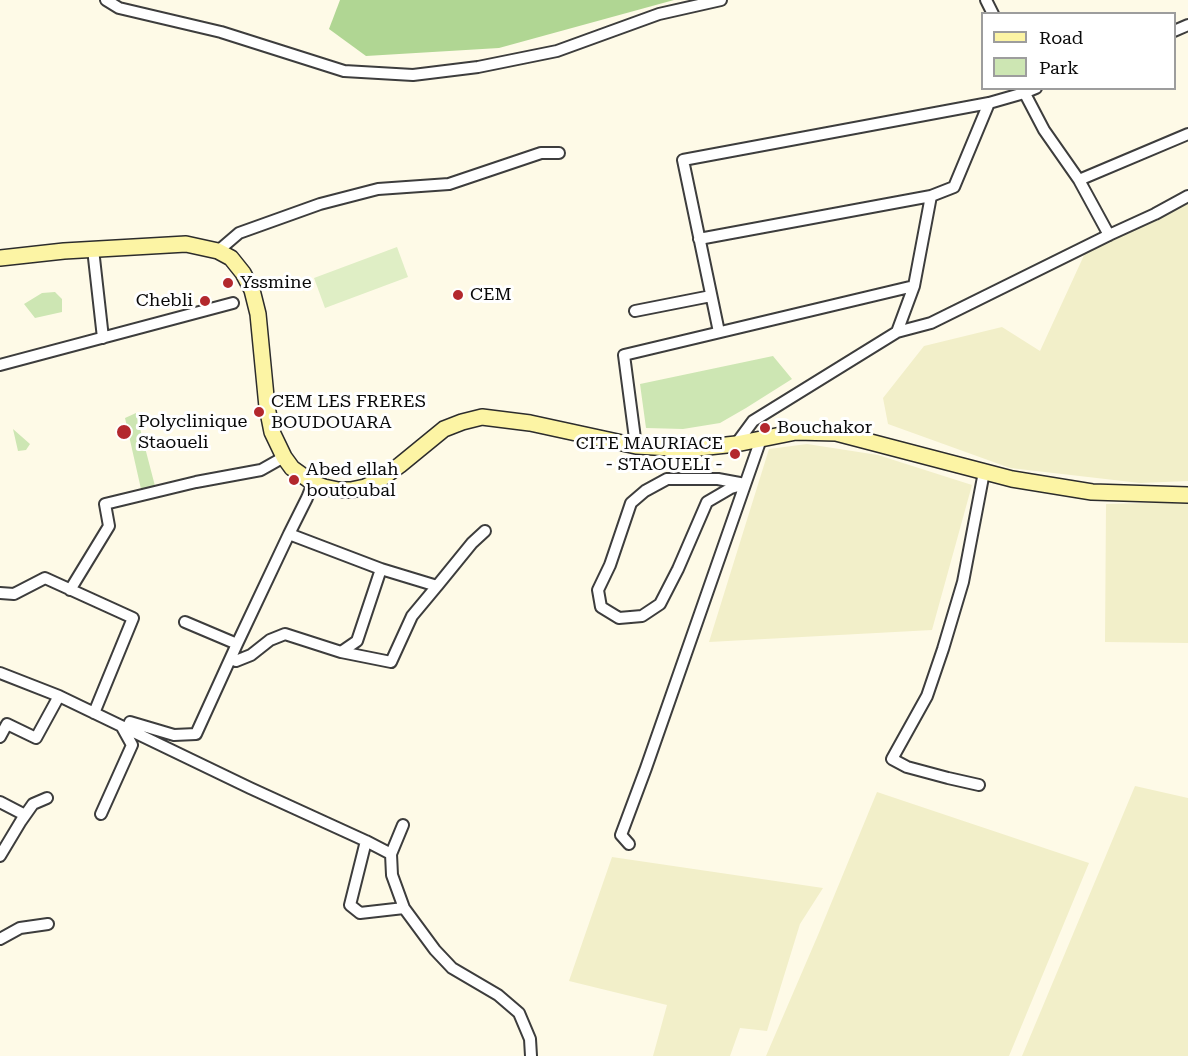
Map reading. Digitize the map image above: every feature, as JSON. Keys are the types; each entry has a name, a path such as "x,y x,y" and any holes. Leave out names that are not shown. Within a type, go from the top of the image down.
{"main road":[{"path":"0,258 93,249 186,244 218,251 231,258 243,273 252,290 258,314 267,407 272,432 292,468 324,488 351,490 365,487 378,481 444,429 482,417 530,423 636,446 689,449 736,444 796,432 836,432 1012,479 1092,492 1188,495"}],"street":[{"path":"106,0 119,8 221,32 344,71 413,75 478,67 557,51 659,14 721,0"},
{"path":"719,332 683,160 989,103 1023,91 1044,130 1079,180 1109,235"},
{"path":"699,239 931,196 954,187 989,103"},
{"path":"1079,180 1188,134"},
{"path":"218,251 239,233 320,204 378,189 449,184 542,153 559,153"},
{"path":"897,332 914,286 931,196"},
{"path":"736,444 753,421 897,332 931,323 1188,196"},
{"path":"93,249 103,338"},
{"path":"636,446 624,355 914,286"},
{"path":"635,311 711,296"},
{"path":"0,365 233,303"},
{"path":"628,844 621,835 761,439"},
{"path":"70,590 109,526 105,504 196,482 261,470 284,457"},
{"path":"979,785 907,767 892,759 927,696 940,658 963,582 984,472"},
{"path":"667,479 718,479 745,484 731,488 707,502 678,569 660,603 642,616 619,618 601,607 598,590 610,565 631,503 645,491 667,479"},
{"path":"124,728 130,722 174,735 196,734 313,483"},
{"path":"231,657 236,661 251,656 270,640 285,634 341,652 391,662 412,616 472,543 485,531"},
{"path":"289,534 381,569 437,586"},
{"path":"341,652 357,640 381,569"},
{"path":"0,594 14,594 45,578 133,618 94,713"},
{"path":"185,622 237,644"},
{"path":"0,673 59,696 391,854"},
{"path":"0,737 7,724 36,738 59,696"},
{"path":"101,814 132,745 124,728"},
{"path":"166,748 174,735"},
{"path":"0,856 33,804 47,798"},
{"path":"0,802 26,815"},
{"path":"403,825 391,854 393,875 404,908 435,950 452,968 498,995 519,1013 530,1039 531,1056"},
{"path":"366,841 350,905 360,914 404,908"},
{"path":"0,939 20,928 48,924"}],"shaded area":[{"path":"1188,196 1188,481 1140,483 1010,468 888,424 883,398 924,346 1002,327 1040,351 1086,251"},
{"path":"807,444 878,455 972,485 932,630 709,642 769,449"},
{"path":"1188,502 1188,643 1105,642 1106,504"},
{"path":"1135,786 1188,798 1188,1056 1022,1056"},
{"path":"877,792 1089,863 1009,1056 766,1056"},
{"path":"612,857 823,888 800,924 767,1031 740,1028 730,1056 653,1056 667,1005 569,981"}],"green space":[{"path":"340,0 674,0 499,48 366,56 329,29"},
{"path":"397,247 408,277 325,308 314,278"},
{"path":"55,292 62,299 62,312 35,318 24,304 42,293"},
{"path":"773,356 792,379 720,423 683,429 646,428 640,384"},
{"path":"136,413 155,486 141,489 125,418"},
{"path":"13,429 30,444 26,450 18,451"}],"place":[{"name":"Yssmine","path":"228,283"},
{"name":"CEM","path":"458,295"},
{"name":"Chebli","path":"205,301"},
{"name":"CEM LES FRERES BOUDOUARA","path":"259,412"},
{"name":"Bouchakor","path":"765,428"},
{"name":"Polyclinique Staoueli","path":"124,432"},
{"name":"CITE MAURIACE - STAOUELI -","path":"735,454"},
{"name":"Abed ellah boutoubal","path":"294,480"}]}
